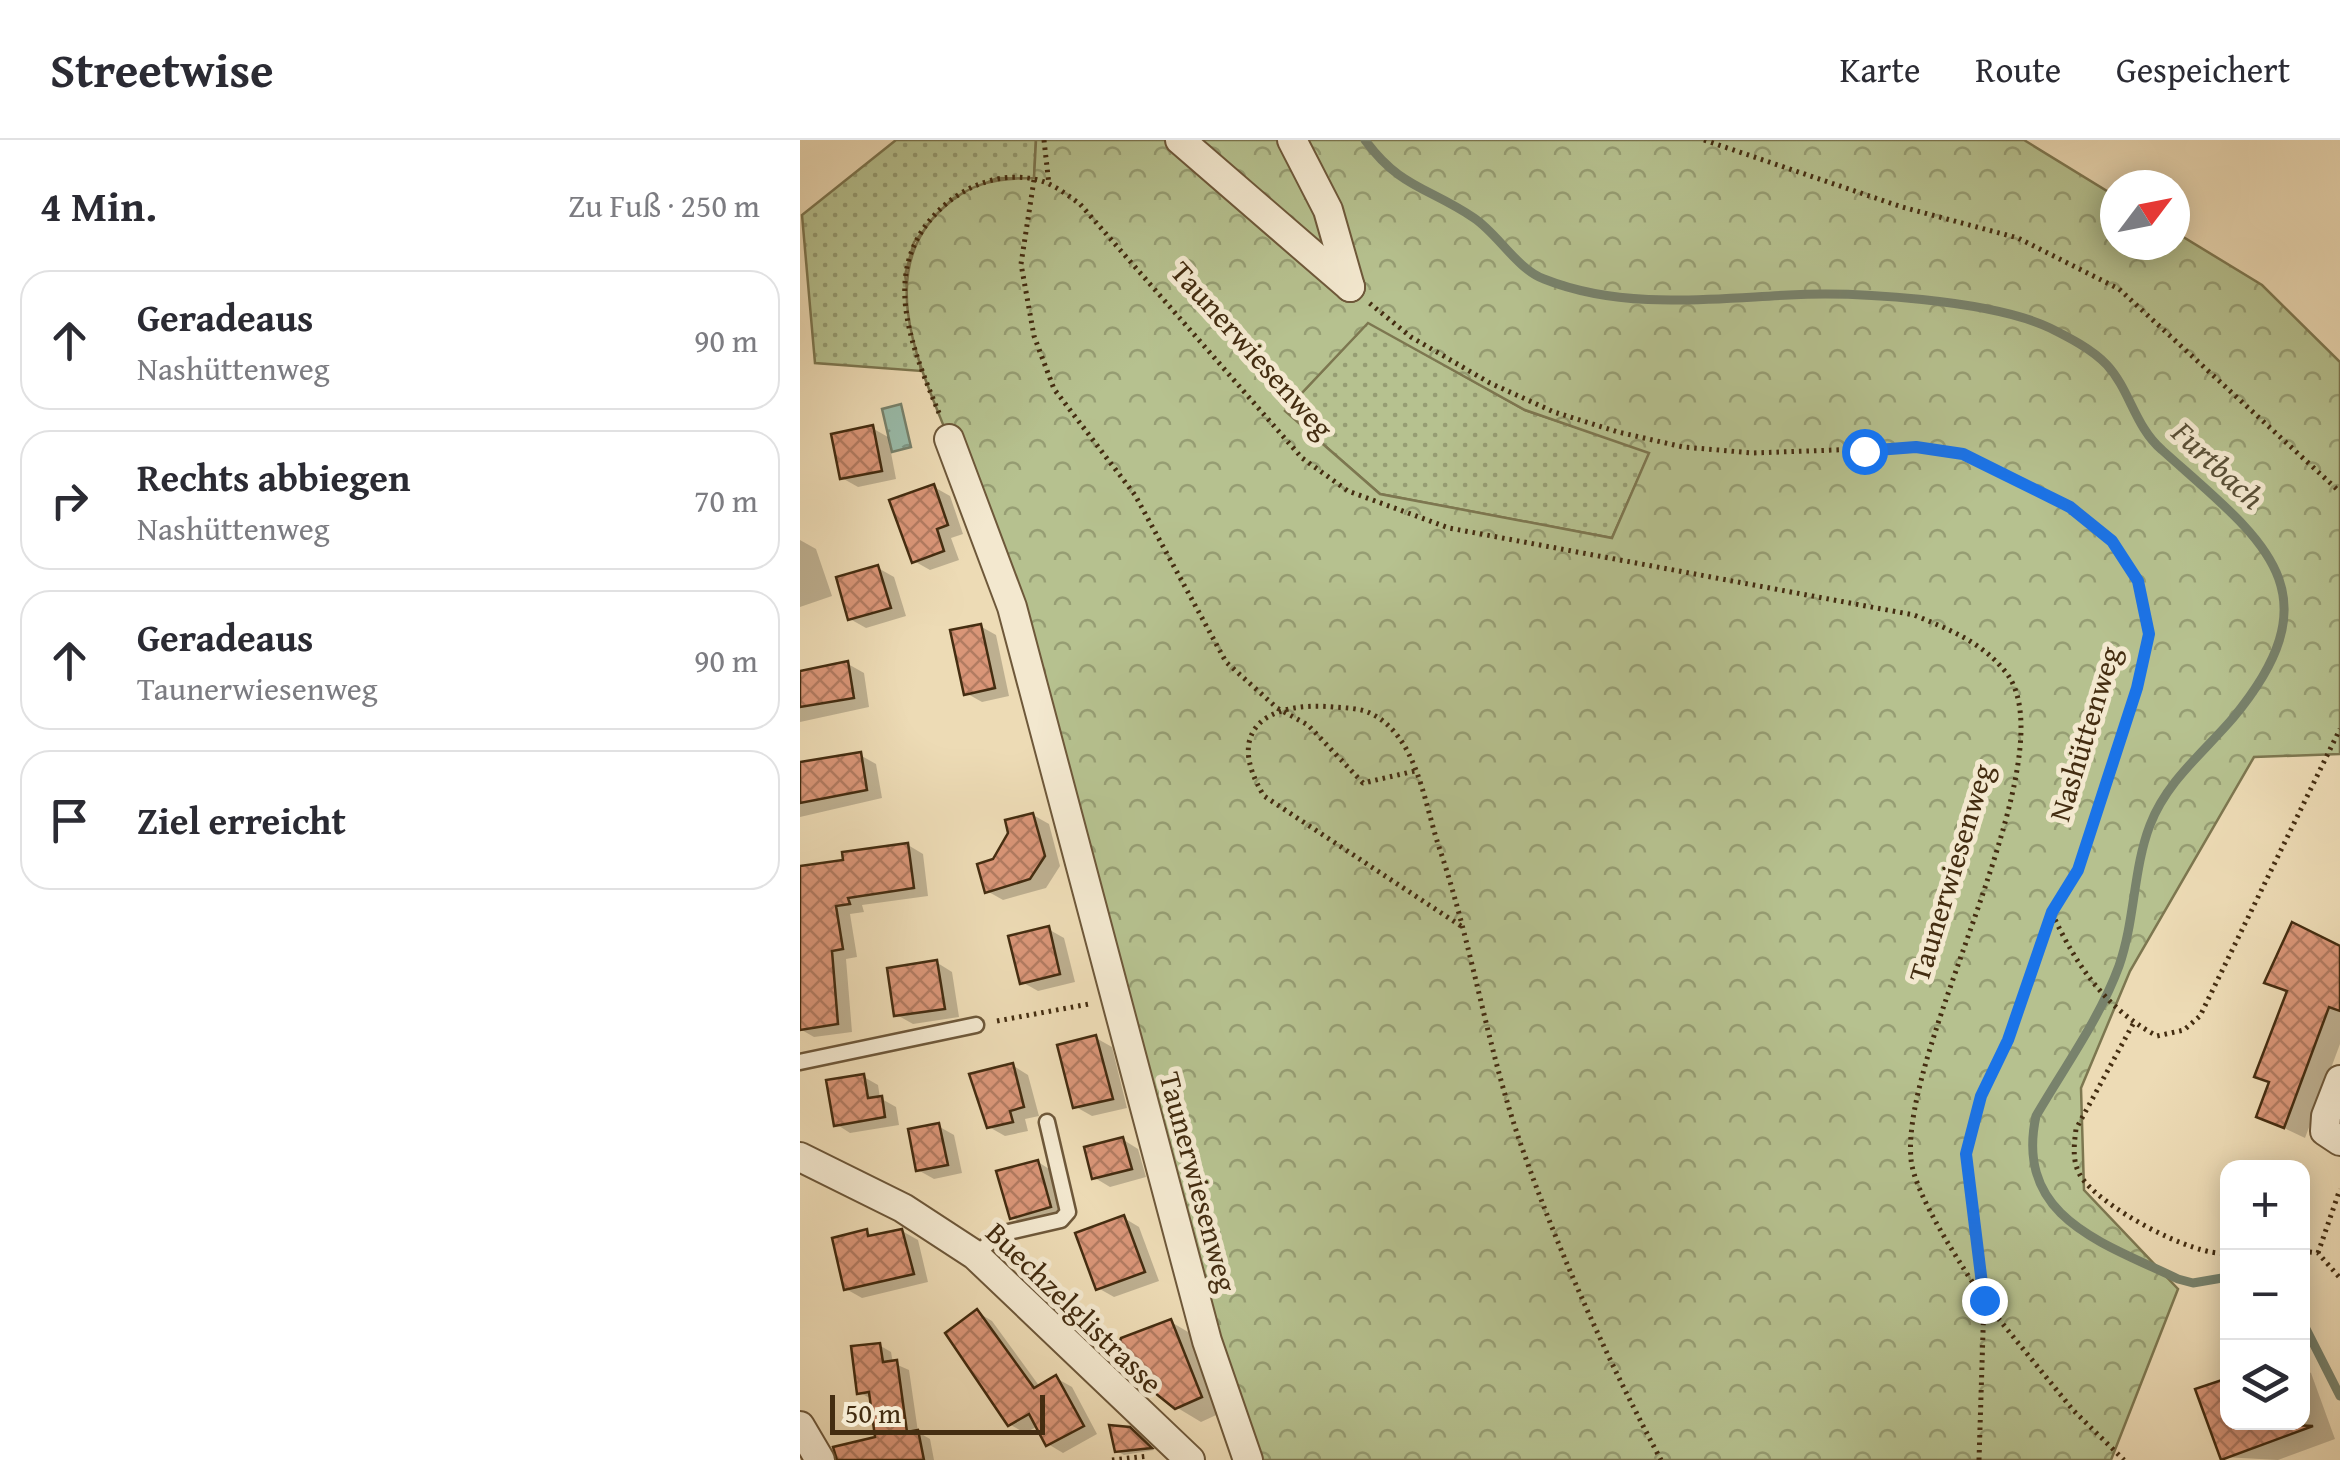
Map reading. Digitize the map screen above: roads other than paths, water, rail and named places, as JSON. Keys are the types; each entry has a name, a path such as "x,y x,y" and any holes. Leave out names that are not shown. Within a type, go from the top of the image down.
{"street":[{"path":"1180,140 1350,288 1328,210 1292,140"},
{"name":"Taunerwiesenweg","path":"949,439 1012,607 1202,1323 1248,1460"},
{"path":"2340,1080 2326,1116 2325,1131 2340,1141"},
{"name":"Buechzelglistrasse","path":"800,1157 878,1194 975,1255 1176,1457"},
{"path":"800,1426 820,1460"}],"lane":[{"path":"800,1062 976,1025"},
{"path":"975,1255 1000,1234 1062,1220 1068,1212 1047,1122"}],"water":[{"path":"901,404 911,447 892,452 882,409"}],"waterway":[{"name":"Furtbach","path":"1365,140 1403,178 1483,225 1534,274 1574,289 1665,300 1816,294 1885,296 1994,310 2050,328 2107,365 2153,441 2256,540 2275,569 2284,600 2281,634 2265,673 2157,809 2144,842 2119,966 2092,1024 2036,1116 2033,1151 2038,1179 2052,1203 2071,1222 2122,1253 2178,1279 2193,1283 2220,1278"},
{"name":"Furtbach","path":"2310,1337 2340,1396"}]}
